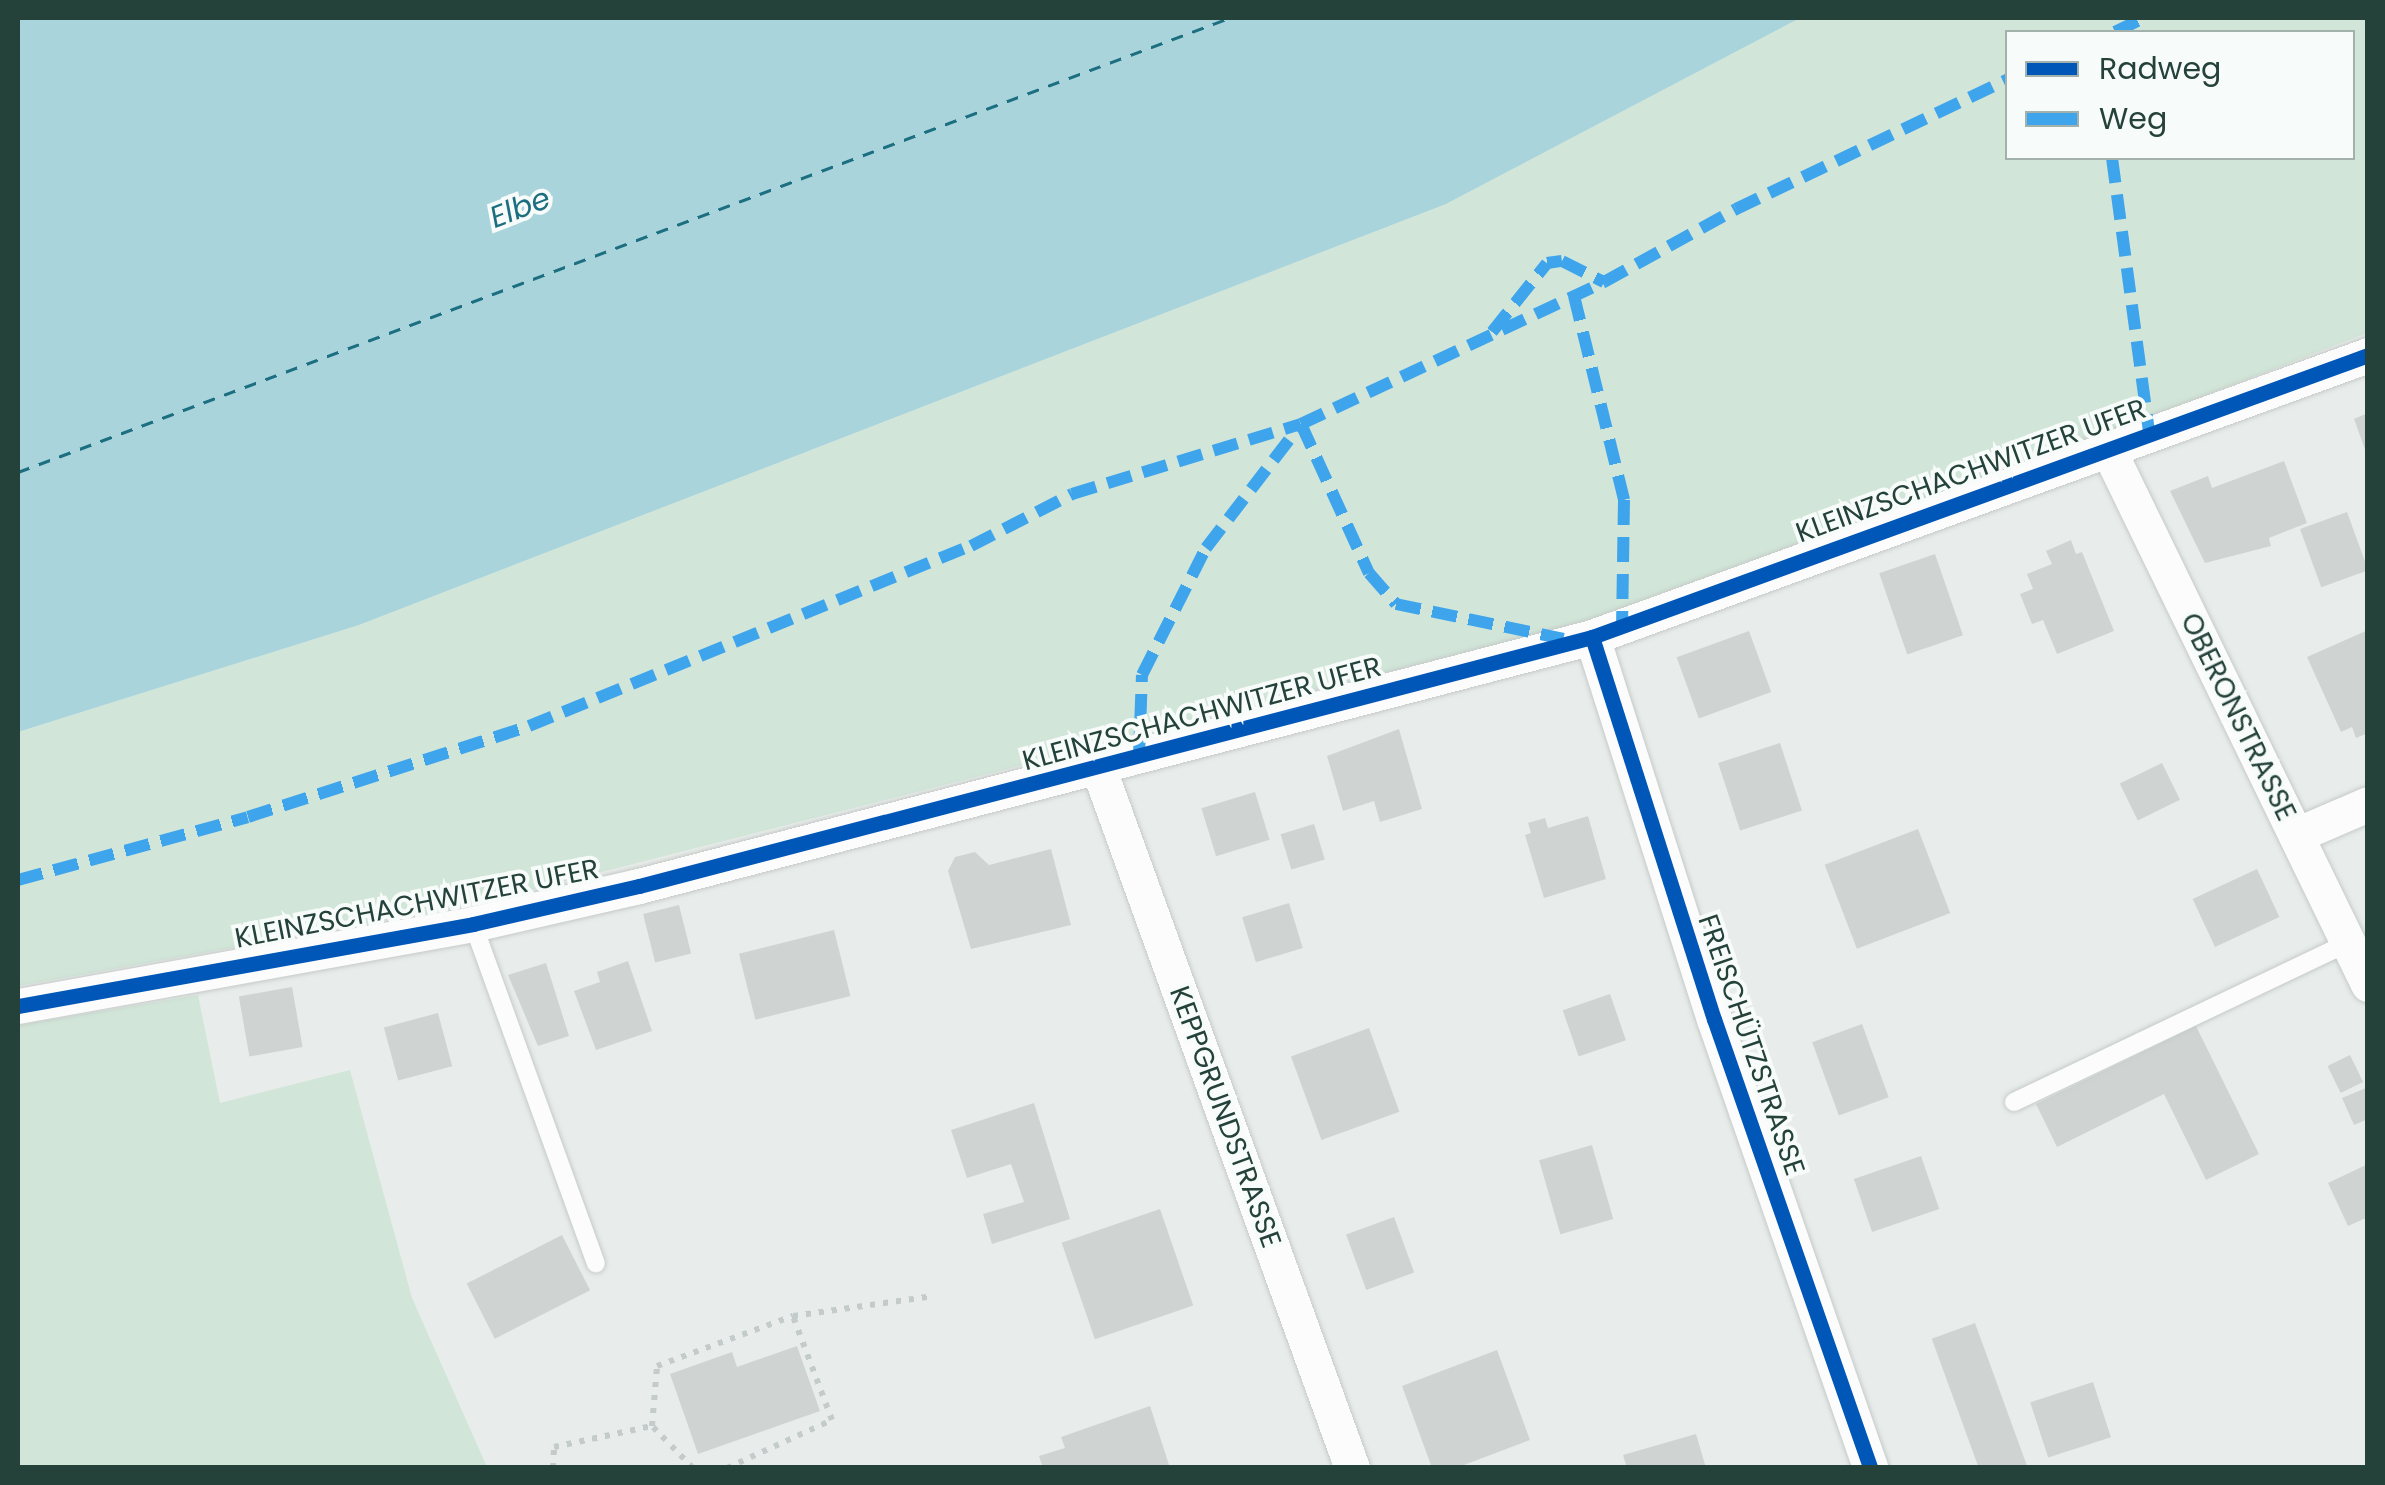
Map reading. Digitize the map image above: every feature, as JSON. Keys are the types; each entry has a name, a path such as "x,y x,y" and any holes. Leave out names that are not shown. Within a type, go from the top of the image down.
{"street":[{"name":"KLEINZSCHACHWITZER UFER","path":"18,1006 473,924 1098,767 1592,636 2368,355"},
{"name":"OBERONSTRASSE","path":"2108,449 2368,984"},
{"name":"FREISCHÜTZSTRASSE","path":"1592,636 1870,1468"},
{"name":"KEPPGRUNDSTRASSE","path":"1098,767 1352,1468"},
{"path":"2296,835 2368,804"}],"lane":[{"path":"473,924 596,1263"},
{"path":"2014,1102 2347,944"}],"path":[{"path":"693,1468 652,1426 657,1366 794,1316 934,1296"},
{"path":"726,1468 832,1420 794,1316"},
{"path":"554,1468 554,1447 652,1426"}],"green space":[{"path":"1800,18 2367,18 2367,333 2152,416 2144,408 2138,420 1581,623 472,905 18,986 18,732 359,625 1446,204"},
{"path":"198,995 220,1103 350,1070 412,1298 487,1467 18,1468 18,1025"}],"water":[{"name":"Elbe","path":"18,18 1800,18 1446,204 359,625 18,732"}],"building":[{"path":"2368,413 2368,455 2367,455 2354,419"},
{"path":"2284,461 2307,523 2269,538 2271,546 2205,563 2170,491 2208,476 2212,488"},
{"path":"2347,512 2368,570 2321,587 2300,529"},
{"path":"2071,540 2076,554 2082,552 2114,631 2057,654 2043,620 2032,624 2020,594 2033,589 2027,574 2052,564 2046,551"},
{"path":"1935,554 1963,635 1907,655 1879,573"},
{"path":"2368,630 2368,733 2356,738 2352,727 2341,732 2307,657"},
{"path":"1749,631 1771,692 1699,718 1677,657"},
{"path":"1399,729 1422,809 1380,822 1374,801 1343,811 1327,756"},
{"path":"1780,743 1802,811 1740,831 1718,763"},
{"path":"2162,763 2180,800 2138,820 2120,784"},
{"path":"1255,792 1270,840 1216,856 1201,808"},
{"path":"1588,816 1606,879 1544,898 1525,835 1531,833 1528,823 1545,818 1548,828"},
{"path":"1314,824 1325,859 1291,870 1281,834"},
{"path":"1918,829 1950,913 1857,949 1825,865"},
{"path":"1051,849 1071,925 971,949 948,871 955,857 975,852 989,865"},
{"path":"2257,869 2279,917 2215,947 2193,899"},
{"path":"1289,903 1303,948 1256,962 1242,917"},
{"path":"679,905 691,954 655,962 643,914"},
{"path":"834,930 850,996 755,1020 739,954"},
{"path":"628,961 652,1031 596,1050 574,991 600,982 597,972"},
{"path":"546,963 569,1036 538,1046 508,975"},
{"path":"292,987 303,1047 249,1056 239,996"},
{"path":"1610,994 1626,1040 1579,1057 1563,1010"},
{"path":"438,1013 452,1066 398,1081 384,1027"},
{"path":"1862,1024 1889,1097 1839,1115 1812,1042"},
{"path":"2196,1026 2259,1154 2206,1180 2164,1094 2057,1147 2036,1104"},
{"path":"1369,1028 1399,1112 1321,1140 1291,1056"},
{"path":"2350,1055 2363,1082 2341,1093 2328,1066"},
{"path":"2366,1088 2368,1119 2354,1125 2342,1098"},
{"path":"1034,1103 1070,1219 992,1244 983,1214 1024,1202 1011,1164 967,1178 951,1130"},
{"path":"1592,1145 1613,1219 1560,1234 1539,1160"},
{"path":"1921,1156 1939,1209 1872,1232 1854,1179"},
{"path":"2368,1164 2368,1217 2348,1226 2328,1183"},
{"path":"1160,1209 1193,1305 1095,1339 1062,1243"},
{"path":"1394,1217 1414,1272 1366,1290 1346,1234"},
{"path":"562,1235 590,1290 495,1339 467,1284"},
{"path":"1975,1323 2028,1468 1979,1468 1932,1339"},
{"path":"797,1346 820,1411 698,1454 670,1374 732,1352 737,1367"},
{"path":"1497,1350 1530,1440 1456,1468 1432,1468 1402,1386"},
{"path":"2093,1382 2111,1437 2048,1458 2030,1402"},
{"path":"1150,1406 1170,1468 1043,1468 1039,1456 1065,1448 1061,1437"},
{"path":"1696,1434 1706,1468 1627,1468 1623,1455"}],"ferry route":[{"path":"18,472 1229,18"}],"marked path":[{"path":"2119,30 2144,18"},
{"path":"18,880 248,817 529,726 971,546 1072,494 1301,424 1604,282 1736,209 2005,80"},
{"path":"2112,160 2149,432"},
{"path":"1492,332 1547,263 1562,261 1604,282"},
{"path":"1574,296 1624,500 1622,625"},
{"path":"1301,424 1369,573 1396,604 1563,639"},
{"path":"1139,756 1142,675 1206,548 1301,424"}],"cycle path":[{"path":"18,1006 473,924 639,886 1592,637 2368,355"},
{"path":"1592,637 1714,1019 1870,1468"}]}
